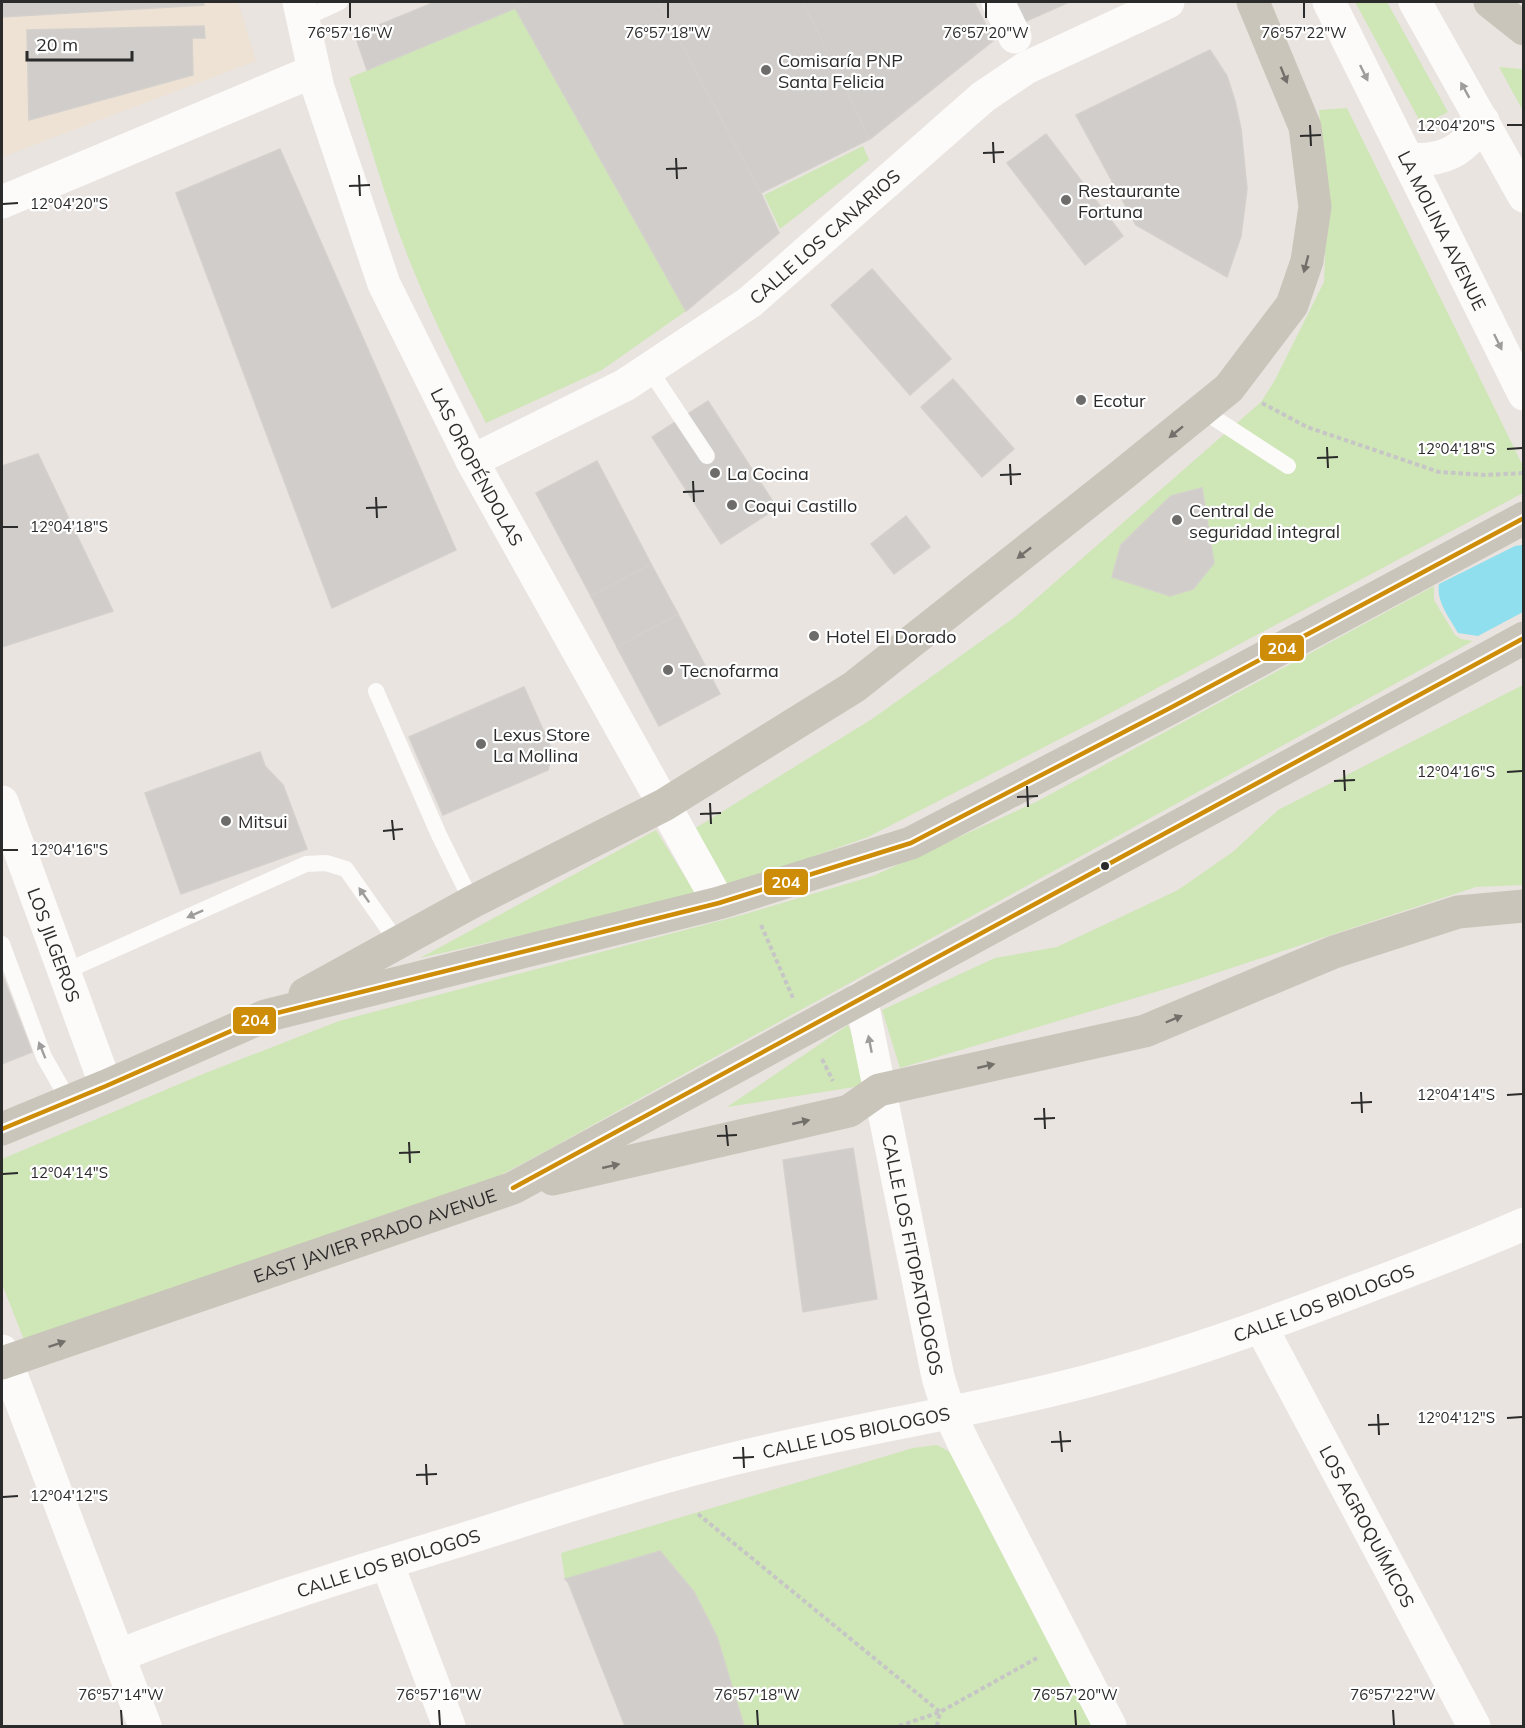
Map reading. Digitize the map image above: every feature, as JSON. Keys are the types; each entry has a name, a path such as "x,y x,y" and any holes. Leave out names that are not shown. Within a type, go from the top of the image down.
{"main road":[{"path":"2,1129 265,1017 472,902 664,805 854,687 1229,388 1292,305 1307,261 1315,207 1305,127 1253,2"},
{"path":"1490,2 1524,28"},
{"path":"265,1017 719,903 911,843 1172,707 1524,518"},
{"name":"EAST JAVIER PRADO AVENUE","path":"3,1359 513,1188 1524,638"},
{"path":"513,1188 849,1112 879,1090 1145,1031 1334,952 1458,912 1524,906"}],"street":[{"path":"998,2 1015,37"},
{"name":"CALLE LOS CANARIOS","path":"472,461 625,385 750,302 983,97 1026,68 1168,2"},
{"name":"LA MOLINA AVENUE","path":"1329,2 1524,394"},
{"path":"1415,2 1524,196"},
{"name":"LAS OROPÉNDOLAS","path":"301,10 318,88 384,284 472,461 719,903"},
{"path":"2,202 314,71"},
{"path":"1407,159 1425,160 1443,156 1459,148 1473,137 1483,121"},
{"name":"LOS JILGEROS","path":"2,802 106,1086"},
{"name":"CALLE LOS FITOPATOLOGOS","path":"861,998 938,1377 949,1412 1110,1726"},
{"name":"CALLE LOS BIOLOGOS","path":"118,1656 162,1638 387,1563 611,1493 784,1447 1058,1388 1192,1351 1261,1327 1524,1224"},
{"name":"LOS AGROQUÍMICOS","path":"1261,1327 1474,1726"},
{"path":"3,1359 145,1726"},
{"path":"387,1563 449,1726"}],"lane":[{"path":"301,10 340,2"},
{"path":"649,369 707,456"},
{"path":"1202,410 1288,466"},
{"path":"376,691 439,835 472,902"},
{"path":"64,972 306,864 326,863 346,869 398,943"},
{"path":"2,944 44,1057 69,1101"}],"path":[{"path":"1229,388 1262,402 1307,427 1438,472 1485,475 1524,472"},
{"path":"698,1514 940,1712"},
{"path":"899,1726 940,1712 1066,1642"},
{"path":"937,1726 940,1712"}],"shaded area":[{"path":"2,2 238,2 256,61 2,157"}],"green space":[{"path":"1355,2 1387,2 1448,112 1422,125"},
{"path":"515,8 686,311 602,370 486,423 440,331 405,250 349,78"},
{"path":"1499,67 1523,69 1523,111"},
{"path":"1347,108 1523,466 1523,493 1101,718 868,837 727,887 694,829 872,719 1015,617 1261,402 1275,380 1324,282 1327,206 1319,110"},
{"path":"863,146 869,160 780,229 764,195"},
{"path":"1434,586 1434,600 1455,635 1461,639 1473,641 548,1150 495,1178 24,1340 2,1284 2,1159 203,1074 339,1021 742,915 873,876 1036,802"},
{"path":"1523,685 1523,885 1476,887 1189,982 900,1068 882,1010 995,958 1057,947 1178,890 1234,851 1278,810"},
{"path":"656,830 697,896 420,958"},
{"path":"848,1025 874,1084 727,1107"},
{"path":"937,1445 957,1456 1099,1726 744,1726 717,1637 694,1592 660,1551 565,1579 561,1553 913,1448"}],"water":[{"path":"1524,545 1523,612 1478,636 1458,633 1442,603 1439,584 1515,546"}],"building":[{"path":"2,2 203,2 204,5 2,17"},
{"path":"435,2 530,2 367,70 355,35"},
{"path":"530,2 659,2 761,193 779,233 686,311 515,8"},
{"name":"Comisaría PNP Santa Felicia","path":"659,2 803,2 870,139 761,193"},
{"path":"803,2 974,2 994,40 870,139"},
{"path":"1012,2 1069,2 1022,23"},
{"path":"204,26 205,38 192,38 193,75 29,120 27,30"},
{"path":"1210,50 1227,76 1235,101 1241,129 1247,189 1241,236 1227,277 1136,225 1076,115"},
{"name":"Restaurante Fortuna","path":"1046,134 1123,236 1085,265 1007,163"},
{"path":"280,149 456,550 332,608 176,193"},
{"path":"872,269 951,359 910,395 831,305"},
{"path":"953,379 1014,449 982,477 921,407"},
{"name":"La Cocina","path":"708,401 777,508 721,544 652,437"},
{"path":"38,454 113,611 2,647 2,466"},
{"path":"597,461 651,564 591,596 536,493"},
{"name":"Central de seguridad integral","path":"1202,488 1214,563 1193,589 1170,596 1112,577 1121,545 1171,496"},
{"path":"906,516 930,547 894,574 871,544"},
{"path":"651,564 678,614 617,647 591,596"},
{"name":"Tecnofarma","path":"678,614 720,694 659,726 617,647"},
{"name":"Lexus Store La Mollina","path":"524,687 553,752 548,770 443,815 409,737"},
{"name":"Mitsui","path":"260,752 265,766 283,785 307,849 181,894 145,793"},
{"path":"2,974 32,1052 2,1064"},
{"path":"853,1148 877,1299 803,1312 783,1160"},
{"path":"660,1551 694,1592 717,1637 744,1726 625,1726 565,1579"}],"transit line":[{"name":"204","path":"2,1129 265,1016 719,903 911,843 1172,707 1524,518"},
{"name":"204","path":"513,1188 1524,638"}],"place":[{"name":"Comisaría PNP Santa Felicia","path":"766,70"},
{"name":"Restaurante Fortuna","path":"1066,200"},
{"name":"Ecotur","path":"1081,400"},
{"name":"La Cocina","path":"715,473"},
{"name":"Coqui Castillo","path":"732,505"},
{"name":"Central de seguridad integral","path":"1177,520"},
{"name":"Hotel El Dorado","path":"814,636"},
{"name":"Tecnofarma","path":"668,670"},
{"name":"Lexus Store La Mollina","path":"481,744"},
{"name":"Mitsui","path":"226,821"}]}
